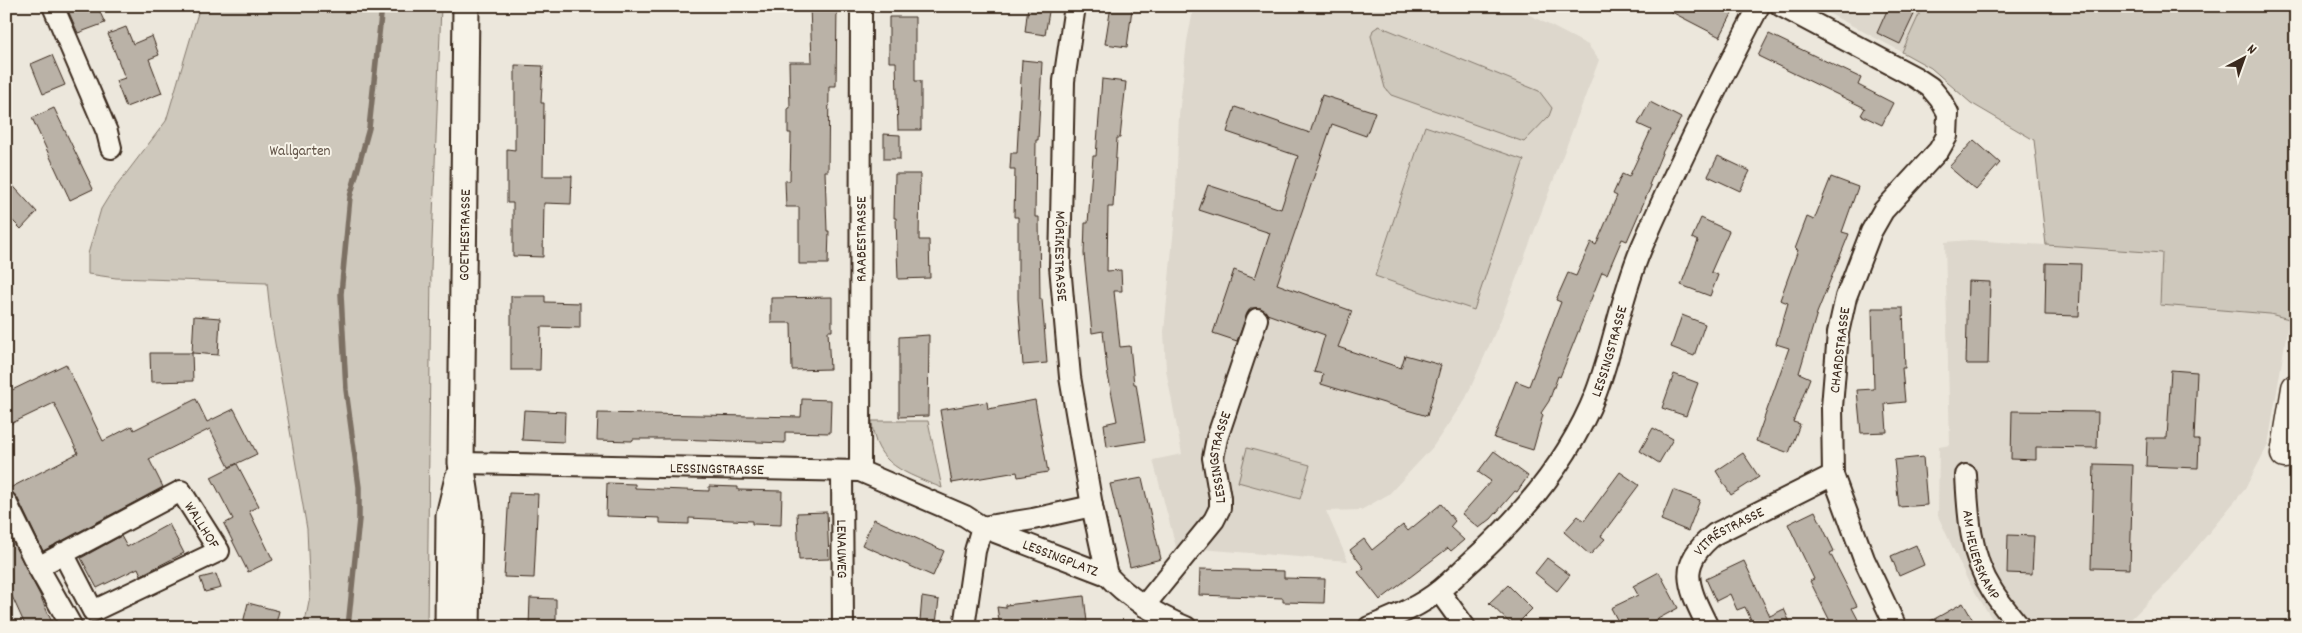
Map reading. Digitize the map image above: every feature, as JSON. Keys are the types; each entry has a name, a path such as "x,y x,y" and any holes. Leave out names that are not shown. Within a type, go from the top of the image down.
{"highway":[{"path":"2285,454 2296,388"}],"main road":[{"name":"GOETHESTRASSE","path":"466,6 462,463 469,516 467,627"},
{"name":"GOETHESTRASSE","path":"448,627 449,516 462,463"}],"street":[{"path":"52,6 107,132 111,148"},
{"name":"RAABESTRASSE","path":"851,472 861,6"},
{"name":"MÖRIKESTRASSE","path":"1075,6 1064,81 1060,266 1070,378 1092,506"},
{"name":"LESSINGSTRASSE","path":"1369,627 1412,608 1439,591 1512,524 1557,467 1576,436 1596,394 1608,358 1623,298 1641,250 1704,109 1759,6"},
{"name":"CHARDSTRASSE","path":"1781,6 1915,77 1930,87 1948,113 1948,136 1939,150 1883,211 1871,232 1846,297 1838,333 1833,397 1833,475 1864,559 1896,627"},
{"name":"LESSINGSTRASSE","path":"1144,606 1209,527 1220,508 1213,458 1217,438 1257,319"},
{"name":"LESSINGSTRASSE","path":"462,463 851,472 965,516"},
{"name":"LENAUWEG","path":"843,627 851,472"},
{"name":"VITRÉSTRASSE","path":"1708,627 1688,582 1691,565 1701,545 1715,534 1833,475"},
{"name":"AM HEUERSKAMP","path":"1966,475 1970,528 1975,552 1991,590 2020,627"},
{"name":"WALLHOF","path":"38,567 181,491 219,551 93,611 63,554"},
{"path":"6,502 38,567 72,627"},
{"name":"LESSINGPLATZ","path":"982,527 1034,519 1092,506 1107,575"},
{"name":"LESSINGPLATZ","path":"965,516 982,527 1107,575"},
{"path":"964,627 975,551 982,527"},
{"path":"1107,575 1118,588 1144,606 1186,627"},
{"path":"1439,591 1465,627"}],"shaded area":[{"path":"1194,6 1512,6 1588,45 1599,60 1501,319 1466,398 1432,448 1389,494 1361,510 1326,511 1348,561 1176,547 1153,460 1182,454 1166,370 1164,332 1175,216 1179,115 1187,41"},
{"path":"1815,6 1923,6 1902,52"},
{"path":"1971,240 2162,253 2160,305 2270,314 2289,319 2268,445 2245,489 2169,581 2123,627 1997,627 1967,579 1938,516 1939,447 1950,445 1945,242"}],"green space":[{"name":"Wallgarten","path":"200,6 441,6 431,269 427,627 304,627 310,597 307,529 271,320 267,283 116,278 88,274 88,254 101,209 166,121"},
{"path":"1923,6 2296,6 2296,268 2289,319 2270,314 2160,305 2162,253 2046,245 2034,140 1971,103 1931,68 1902,52"},
{"path":"1379,26 1539,91 1552,108 1549,116 1524,142 1391,95 1385,88 1371,36 1373,30"},
{"path":"1425,126 1524,160 1474,310 1375,276"},
{"path":"872,421 928,421 942,488 905,472 886,458 874,436"},
{"path":"1247,448 1310,465 1300,499 1238,482"}],"building":[{"path":"66,6 97,6 105,23 78,33"},
{"path":"810,6 837,6 836,86 829,86 828,171 825,171 827,231 829,231 828,264 799,264 799,207 786,207 785,181 790,181 791,133 788,133 788,108 790,108 789,62 812,62"},
{"path":"1028,6 1050,6 1045,35 1025,32"},
{"path":"1111,6 1132,9 1127,47 1105,44"},
{"path":"1660,6 1736,6 1720,37"},
{"path":"1889,6 1918,6 1900,44 1877,33"},
{"path":"889,17 915,17 915,81 921,81 921,130 898,130 896,62 889,62"},
{"path":"126,27 133,44 152,36 159,55 149,59 162,93 126,107 116,81 125,78 108,34"},
{"path":"1769,34 1861,78 1858,85 1893,103 1882,125 1861,115 1865,108 1758,56"},
{"path":"52,55 65,85 43,94 31,64"},
{"path":"1022,60 1042,62 1038,140 1036,140 1035,217 1039,217 1040,299 1042,299 1047,363 1023,365 1018,299 1018,217 1014,217 1015,169 1010,169 1011,153 1017,153"},
{"path":"515,65 543,66 541,103 544,103 543,176 572,176 571,204 544,203 543,257 513,256 513,203 507,203 507,149 515,150"},
{"path":"1102,79 1126,82 1120,138 1117,138 1113,207 1108,207 1107,271 1121,270 1122,291 1114,291 1120,347 1130,346 1134,384 1136,384 1145,441 1107,447 1104,424 1117,421 1107,370 1103,331 1092,333 1084,254 1085,223 1088,223 1093,156 1096,156"},
{"path":"1322,95 1375,112 1366,136 1332,124 1277,284 1352,311 1338,347 1401,368 1405,355 1441,365 1427,416 1321,384 1323,374 1314,372 1325,335 1267,314 1261,308 1250,308 1237,341 1213,333 1234,270 1255,278 1270,233 1199,210 1208,185 1281,209 1298,156 1227,132 1235,107 1310,133"},
{"path":"1650,102 1681,118 1663,151 1649,185 1651,186 1627,241 1622,239 1607,274 1602,272 1560,377 1558,376 1549,401 1541,413 1543,415 1533,450 1494,438 1516,381 1529,386 1561,302 1556,300 1568,273 1576,276 1591,242 1596,245 1617,196 1613,194 1622,174 1629,177 1651,130 1638,124"},
{"path":"54,108 93,189 70,200 32,118"},
{"path":"884,134 900,135 900,159 884,159"},
{"path":"1974,140 2000,163 1976,190 1949,167"},
{"path":"1718,156 1750,171 1740,191 1708,176"},
{"path":"895,174 920,174 919,240 929,240 930,278 898,279 896,218 894,218"},
{"path":"1831,177 1858,187 1842,232 1849,234 1817,313 1799,373 1810,378 1793,422 1800,424 1789,453 1756,441 1789,348 1776,344 1788,303 1780,300 1798,250 1795,249 1807,217 1814,220"},
{"path":"6,178 37,212 21,229 6,214"},
{"path":"1701,218 1729,231 1711,272 1718,275 1710,296 1681,285 1698,241 1692,238"},
{"path":"2046,263 2081,264 2079,316 2045,315"},
{"path":"1968,281 1990,282 1988,364 1966,364"},
{"path":"511,296 545,296 545,302 580,303 580,328 541,327 540,370 511,370"},
{"path":"832,297 832,331 828,331 830,369 792,370 791,323 771,323 771,298"},
{"path":"1872,308 1903,308 1905,368 1902,368 1905,402 1885,404 1887,432 1861,433 1857,390 1874,389"},
{"path":"1682,315 1705,324 1694,356 1671,347"},
{"path":"194,316 220,318 218,355 192,353"},
{"path":"929,335 928,416 899,417 899,337"},
{"path":"150,353 192,353 193,381 151,382"},
{"path":"66,364 103,441 132,426 134,430 196,399 207,422 234,409 257,454 229,467 210,429 149,459 163,487 43,551 17,497 6,490 78,453 54,403 6,426 6,393"},
{"path":"2171,370 2197,372 2194,440 2199,440 2198,468 2146,466 2147,438 2167,438"},
{"path":"1674,374 1698,383 1686,416 1662,408"},
{"path":"802,399 831,400 830,433 785,432 785,443 677,439 597,440 598,413 801,417"},
{"path":"1035,400 1048,472 1018,477 1017,472 952,483 940,410 987,402 988,409"},
{"path":"524,410 565,412 564,442 522,440"},
{"path":"2012,411 2098,412 2097,448 2036,447 2036,460 2011,459"},
{"path":"1653,428 1673,439 1659,463 1640,451"},
{"path":"1494,451 1528,476 1517,492 1515,491 1491,519 1479,528 1462,514 1491,481 1478,472"},
{"path":"1743,453 1759,477 1731,495 1716,471"},
{"path":"1923,457 1927,505 1899,507 1894,460"},
{"path":"237,464 259,506 249,511 273,560 248,572 224,524 233,519 211,477"},
{"path":"2094,464 2133,465 2130,569 2091,568"},
{"path":"1620,472 1639,485 1601,536 1605,539 1590,555 1564,532 1578,516 1584,521"},
{"path":"1142,478 1161,559 1130,567 1110,484"},
{"path":"607,483 635,484 635,488 709,491 709,486 738,487 738,490 782,491 781,525 752,524 752,521 689,518 689,524 660,523 660,518 606,516"},
{"path":"1673,490 1700,500 1688,531 1661,520"},
{"path":"509,493 538,494 534,578 504,577"},
{"path":"1441,504 1455,521 1450,527 1464,540 1451,551 1448,548 1380,600 1358,572 1364,568 1350,550 1364,539 1372,550 1403,525 1408,531"},
{"path":"1815,511 1834,551 1830,553 1857,606 1852,608 1862,627 1833,627 1810,581 1814,579 1788,524"},
{"path":"827,512 829,559 799,560 797,513"},
{"path":"874,519 944,551 933,576 862,545"},
{"path":"169,524 184,553 141,575 138,568 97,588 81,558 121,536 127,547"},
{"path":"6,529 40,595 54,627 26,627 6,583"},
{"path":"2008,535 2034,536 2032,574 2007,573"},
{"path":"1916,545 1924,565 1899,576 1891,556"},
{"path":"1547,558 1570,575 1557,591 1535,573"},
{"path":"1744,561 1770,616 1784,609 1792,627 1747,627 1753,624 1745,607 1737,610 1730,594 1716,601 1706,579"},
{"path":"1200,569 1284,571 1284,578 1325,579 1324,603 1283,602 1283,598 1199,595"},
{"path":"1659,572 1678,608 1643,627 1621,627 1611,608 1638,595 1633,586"},
{"path":"216,574 221,588 205,592 200,578"},
{"path":"1508,585 1532,609 1514,627 1489,603"},
{"path":"1084,596 1087,622 1045,627 1000,627 997,607 1006,608 1006,605"},
{"path":"922,597 939,600 936,623 920,621"},
{"path":"530,598 556,599 556,627 529,627"},
{"path":"248,603 279,611 275,627 242,627"},
{"path":"1963,603 1977,627 1920,627"}],"waterway":[{"path":"348,627 359,519 359,487 346,390 341,294 350,197 369,128 382,6"}]}
